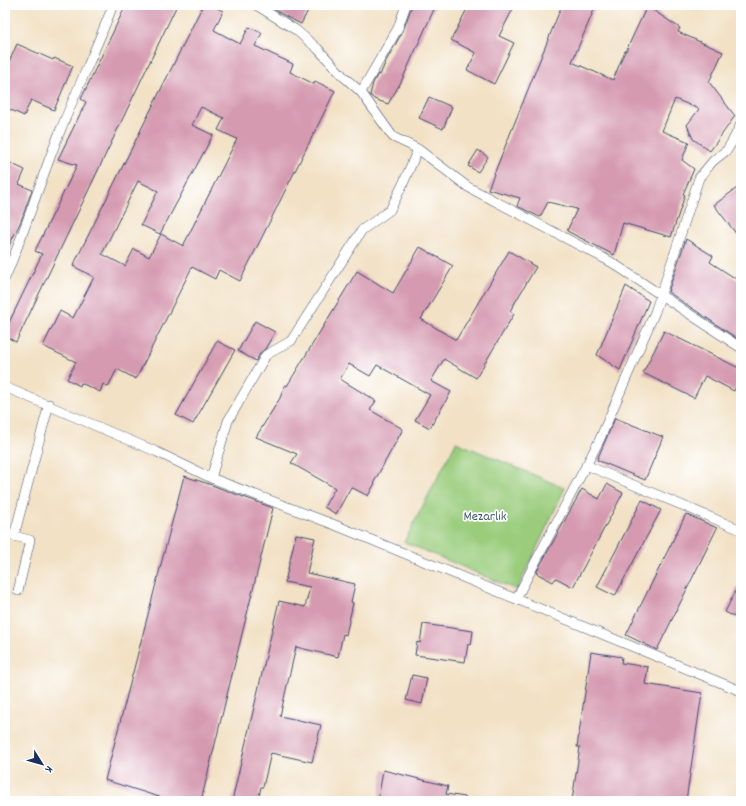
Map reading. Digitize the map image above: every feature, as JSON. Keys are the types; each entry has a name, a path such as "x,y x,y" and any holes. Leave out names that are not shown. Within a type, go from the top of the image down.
{"street":[{"path":"5,278 60,130 113,5"},
{"path":"256,5 296,30 318,49 343,76 361,92 393,137 418,149 468,187 611,262 741,348"},
{"path":"361,92 398,28 406,5"},
{"path":"516,599 599,442 654,312 699,178 713,161 727,150 741,124"},
{"path":"211,478 228,421 266,355 290,341 362,230 390,210 418,149"},
{"path":"5,387 49,404 157,452 211,478 342,528 741,691"},
{"path":"14,536 49,404"},
{"path":"586,465 741,530"},
{"path":"5,534 30,540 18,591"}],"green space":[{"name":"Mezarlık","path":"456,442 565,488 517,590 404,542"}],"building":[{"path":"126,5 177,5 16,342 5,336 5,331 42,254 35,251 77,165 58,159 86,102 81,99"},
{"path":"203,5 210,5 223,11 214,30 240,44 249,27 262,33 255,46 293,64 290,72 314,84 315,81 335,91 240,281 219,270 215,279 192,267 136,379 117,369 108,387 103,384 100,392 81,383 80,386 67,379 76,362 43,346 60,311 73,318 94,277 73,266","holes":["201,107 224,118 218,130 237,139 183,246 161,234 149,257 134,249 125,266 102,254 138,181 158,191 141,225 160,234 213,135 192,125"]},
{"path":"267,5 311,5 301,24"},
{"path":"412,5 436,5 401,82 388,104 374,99 370,95 373,83 378,74 380,75 403,31"},
{"path":"469,5 515,5 499,36 514,43 494,84 467,70 476,53 451,40"},
{"path":"562,5 596,5 572,62 613,80 625,51 647,6 680,28 678,32 723,52 709,82 735,116 710,151 693,139 687,125 699,109 675,99 662,131 689,142 682,160 694,169 683,194 685,195 671,237 623,223 614,255 567,231 577,209 548,202 540,217 517,206 520,198 488,189"},
{"path":"17,44 53,60 54,58 73,66 54,110 31,100 24,116 5,107 5,71"},
{"path":"429,97 452,107 443,129 419,118"},
{"path":"478,150 488,157 478,172 468,166"},
{"path":"10,163 25,170 19,184 32,190 21,221 5,254 5,173"},
{"path":"741,185 741,240 714,205"},
{"path":"686,239 713,256 710,262 741,282 741,341 668,292"},
{"path":"420,247 453,266 421,319 456,340 509,251 536,267 510,311 514,314 476,378 444,359 431,381 451,392 430,428 415,420 430,395 377,365 370,376 349,364 340,379 376,401 370,410 403,429 368,496 351,487 336,514 324,507 335,488 291,463 297,454 256,437 280,398 285,385 287,386 357,271 393,293"},
{"path":"626,286 649,301 620,370 597,355"},
{"path":"255,321 275,332 256,361 238,351"},
{"path":"664,331 741,369 741,377 734,391 705,376 694,398 643,373"},
{"path":"217,341 235,350 193,424 176,415"},
{"path":"615,418 663,437 645,480 597,460"},
{"path":"184,476 273,508 201,801 172,801 105,780"},
{"path":"607,484 623,493 573,587 556,578 553,582 536,573 582,489 599,499"},
{"path":"642,500 661,510 615,596 597,587"},
{"path":"686,514 717,528 657,650 626,635"},
{"path":"296,534 315,538 307,573 355,584 351,602 353,603 346,635 343,634 338,657 296,647 280,716 321,725 312,762 271,753 258,801 232,801 279,601 305,607 310,587 285,582"},
{"path":"741,580 741,620 725,612"},
{"path":"423,624 473,631 471,645 468,644 465,662 415,655 417,642 420,643"},
{"path":"591,652 622,657 621,663 648,667 645,684 702,693 686,801 572,801 580,747 577,747"},
{"path":"412,675 427,678 422,704 406,700"},
{"path":"383,770 448,786 446,794 465,797 465,801 378,801"}]}
